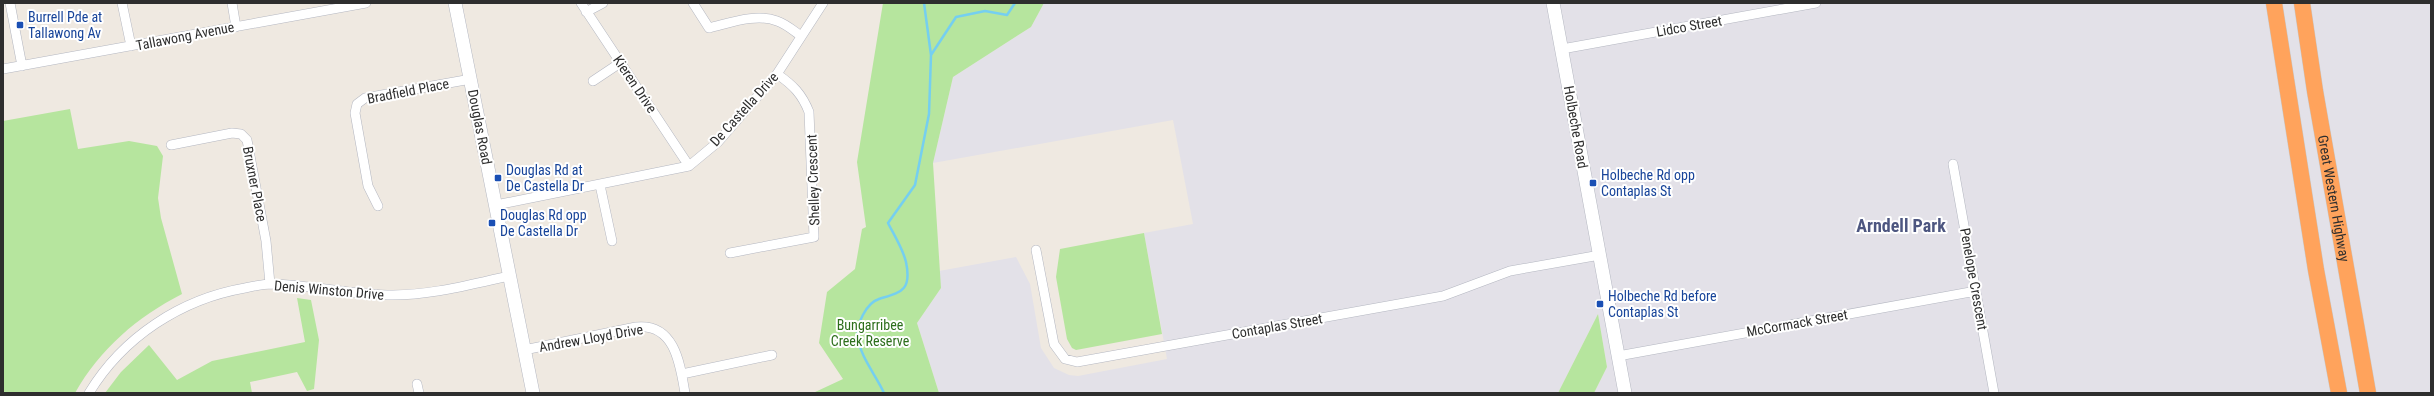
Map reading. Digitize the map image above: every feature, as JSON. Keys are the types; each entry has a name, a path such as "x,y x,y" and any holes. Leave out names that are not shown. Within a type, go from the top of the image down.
{"highway":[{"name":"Great Western Highway","path":"2274,3 2316,270 2339,393"},
{"name":"Great Western Highway","path":"2302,3 2315,91 2368,393"}],"street":[{"path":"10,3 22,66"},
{"path":"122,3 130,46"},
{"path":"232,3 236,27"},
{"name":"Tallawong Avenue","path":"3,69 366,3"},
{"name":"Douglas Road","path":"456,3 533,393"},
{"name":"Kieren Drive","path":"581,3 689,166"},
{"path":"586,12 603,3"},
{"path":"694,3 709,28 751,19 768,19 778,21 802,36"},
{"name":"De Castella Drive","path":"496,206 689,166 718,142 777,74 823,3"},
{"name":"Holbeche Road","path":"1553,3 1625,393"},
{"name":"Lidco Street","path":"1562,49 1816,3"},
{"path":"593,81 620,63"},
{"name":"Shelley Crescent","path":"730,253 814,237 809,112 803,97 792,84 777,74"},
{"name":"Bradfield Place","path":"378,206 368,186 355,113 357,104 365,98 471,79"},
{"name":"Bruxner Place","path":"171,145 232,133 241,134 247,140 266,241 270,284"},
{"name":"Penelope Crescent","path":"1953,164 1994,393"},
{"path":"600,185 612,241"},
{"name":"Contaplas Street","path":"1036,250 1054,344 1065,359 1078,362 1443,296 1510,271 1600,255"},
{"name":"Denis Winston Drive","path":"89,393 121,352 160,321 183,307 234,290 270,284 350,294 401,295 428,293 510,276"},
{"name":"McCormack Street","path":"1618,356 1976,291"},
{"name":"Andrew Lloyd Drive","path":"524,350 636,327 654,328 668,338 674,346 682,374 685,393"},
{"path":"682,374 772,355"}],"shaded area":[{"path":"1044,3 2431,3 2431,393 1594,393 1607,367 1598,314 1558,393 939,393 917,323 941,288 939,271 1016,257 1030,284 1041,348 1054,368 1069,375 1078,376 1167,359 1144,233 1193,224 1173,120 933,163 953,77 1031,27"}],"green space":[{"name":"Bungarribee Creek Reserve","path":"883,3 1044,3 1031,27 953,77 933,163 941,288 917,323 939,393 813,393 843,379 819,343 827,292 855,269 862,229 866,227 857,162"},
{"path":"70,109 78,149 129,141 157,146 163,156 158,198 161,218 182,294 150,313 108,348 85,377 75,393 3,393 3,121"},
{"path":"1144,233 1162,334 1076,350 1072,348 1067,339 1056,277 1060,249"},
{"path":"297,298 311,300 319,340 314,389 307,391 297,372 250,382 252,393 105,393 121,372 149,345 177,380 212,361 305,342"},
{"path":"1598,314 1607,367 1594,393 1558,393"}],"waterway":[{"path":"924,3 931,55"},
{"path":"884,393 862,352 859,344 858,332 863,315 874,301 899,292 906,285 907,272 905,257 888,223 915,185 929,114 931,55 956,17 985,11 1007,15 1015,3"}],"place":[{"name":"Burrell Pde at Tallawong Av","path":"20,25"},
{"name":"Douglas Rd at De Castella Dr","path":"498,178"},
{"name":"Holbeche Rd opp Contaplas St","path":"1593,183"},
{"name":"Douglas Rd opp De Castella Dr","path":"492,223"},
{"name":"Holbeche Rd before Contaplas St","path":"1600,304"}],"district":[{"name":"Arndell Park","path":"1901,225"}]}
